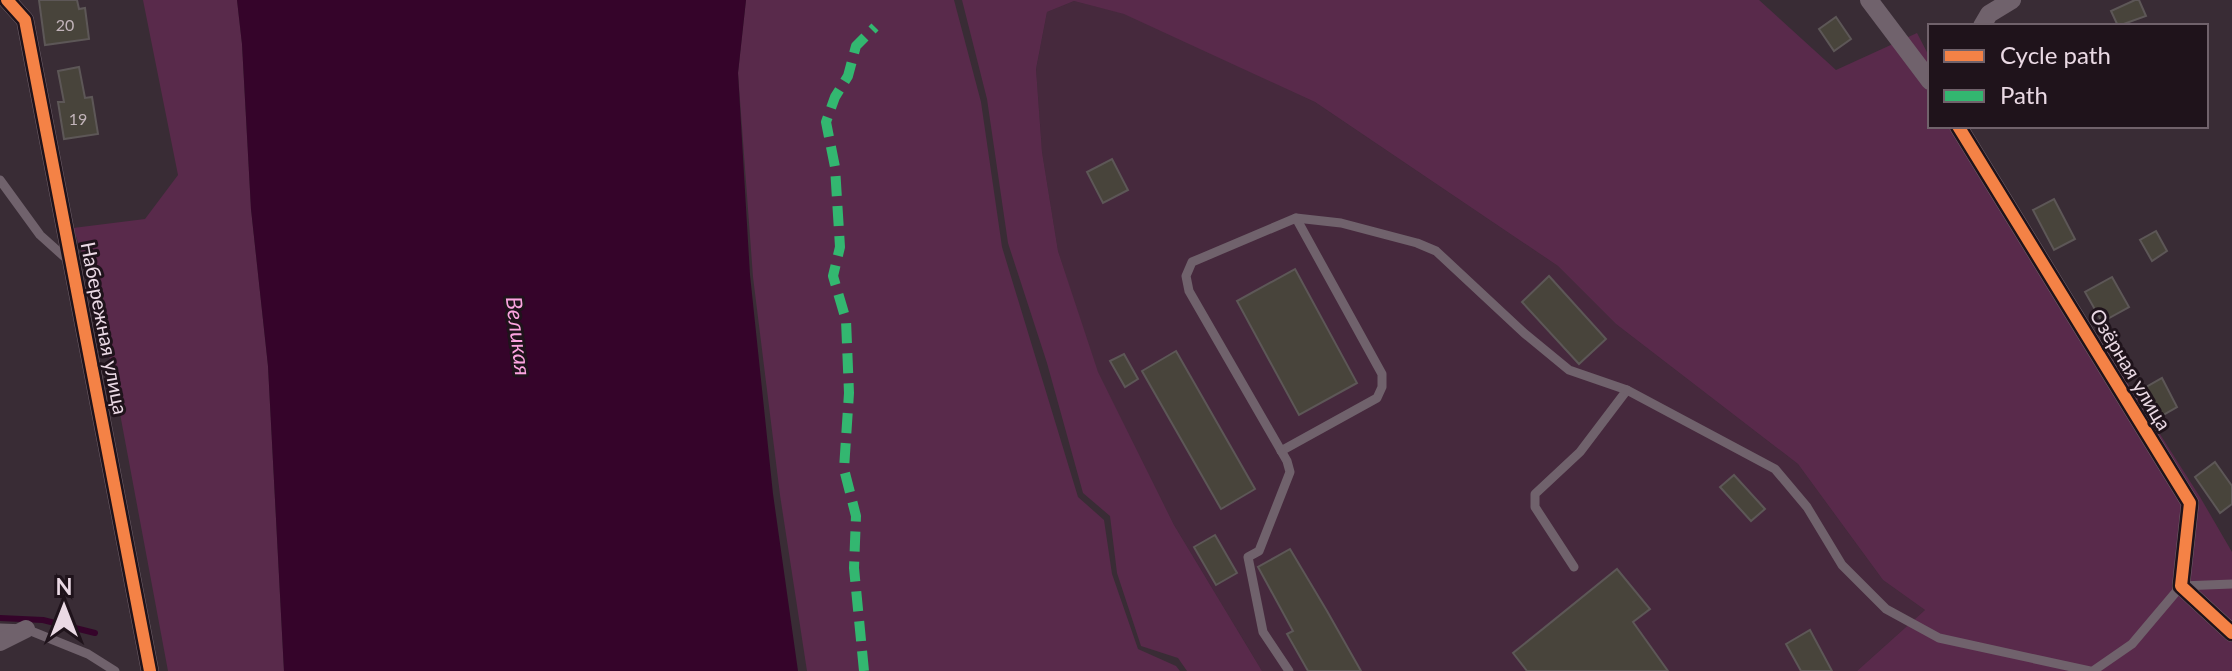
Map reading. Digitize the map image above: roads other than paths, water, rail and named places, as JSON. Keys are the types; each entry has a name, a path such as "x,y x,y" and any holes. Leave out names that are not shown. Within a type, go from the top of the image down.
{"street":[{"path":"7,0 25,20"},
{"path":"1869,0 1928,78"},
{"path":"1983,24 1989,14 2012,0"},
{"name":"Набережная улица","path":"25,20 150,671"},
{"name":"Озёрная улица","path":"1959,128 2190,503 2181,586"},
{"path":"2181,586 2232,633"},
{"path":"0,642 26,629"}],"lane":[{"path":"18,0 25,20"},
{"path":"0,180 40,235 72,264"},
{"path":"1289,671 1263,632 1248,557 1259,551 1290,472 1189,291 1186,276 1192,262 1296,218 1341,223 1436,251 1524,333 1569,370 1627,390 1775,469 1807,507 1842,565 1886,609 1939,638 2091,671 2132,644 2181,586 2232,584"},
{"path":"1281,451 1377,398 1382,387 1382,374 1296,218"},
{"path":"1574,567 1535,507 1535,494 1580,452 1627,390"},
{"path":"0,628 26,629 88,654 115,671"}],"water":[{"name":"Великая","path":"237,0 746,0 738,73 750,275 773,494 798,671 284,671 268,366 251,209"}],"waterway":[{"path":"0,618 43,620 95,633"}]}
